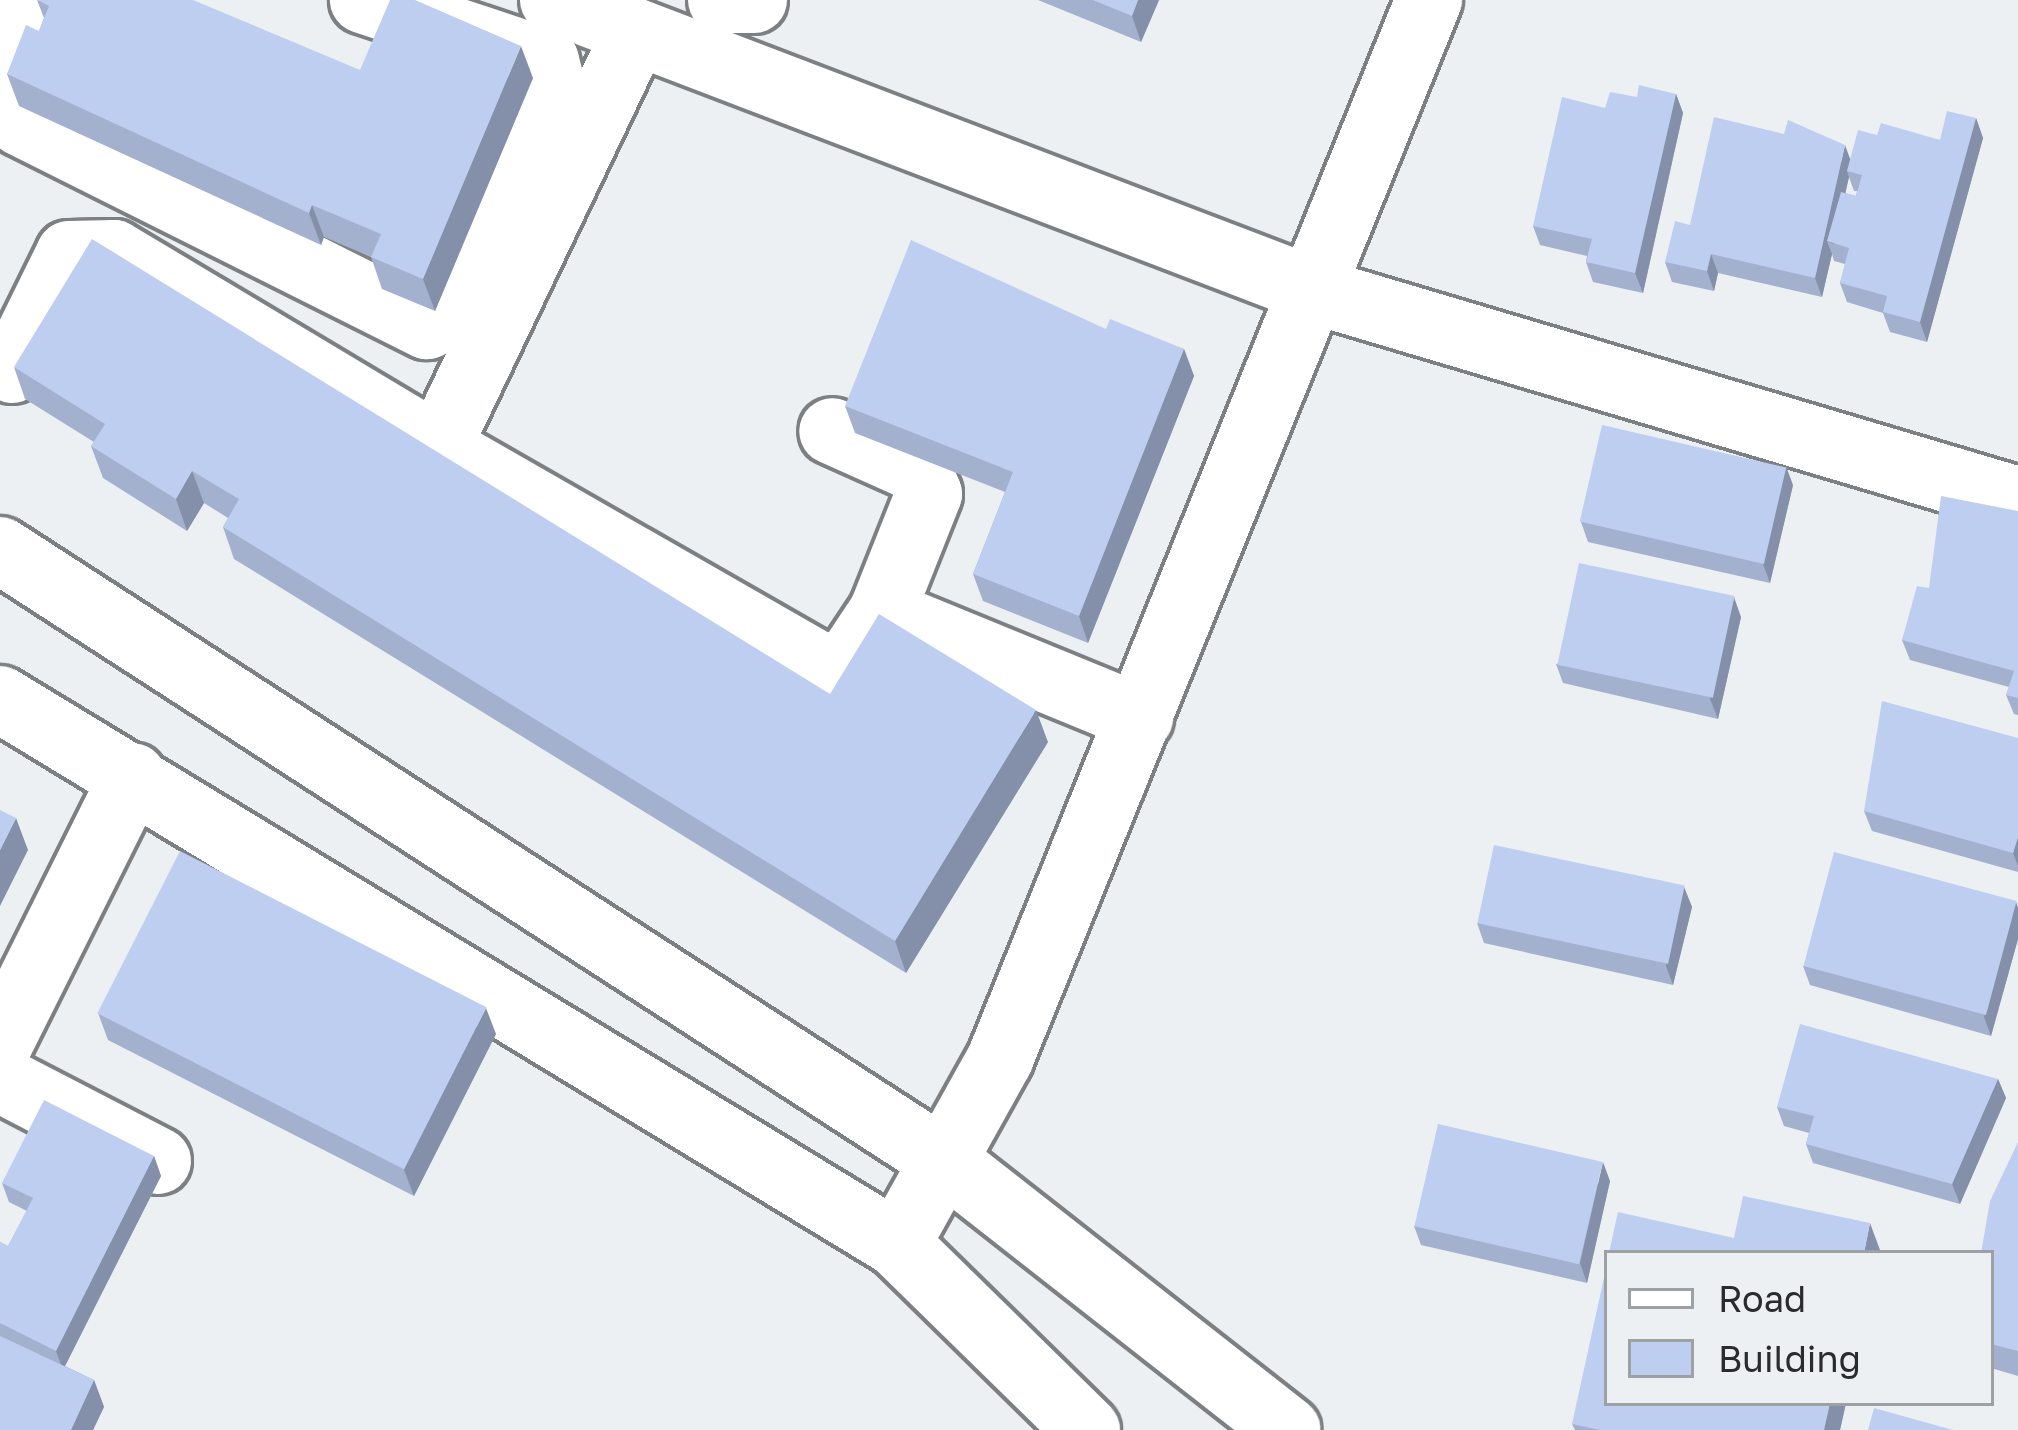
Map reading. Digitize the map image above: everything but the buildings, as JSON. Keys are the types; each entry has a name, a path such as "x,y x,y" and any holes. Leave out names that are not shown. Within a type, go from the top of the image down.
{"street":[{"path":"26,0 3,86 21,124 427,326 453,314 553,89 546,62 363,0"},
{"path":"553,0 1315,292 2018,500"},
{"path":"721,0 754,0"},
{"path":"897,1244 946,1162 1140,718 1430,0"},
{"path":"438,447 636,32"},
{"path":"12,370 69,254 114,253 438,447 819,664 846,666 882,612 929,494 920,470 832,431"},
{"path":"0,550 946,1162 1211,1406 1288,1430"},
{"path":"882,612 1140,718"},
{"path":"0,699 897,1244 1088,1430"},
{"path":"0,1042 133,776"},
{"path":"0,1079 158,1161"}]}
